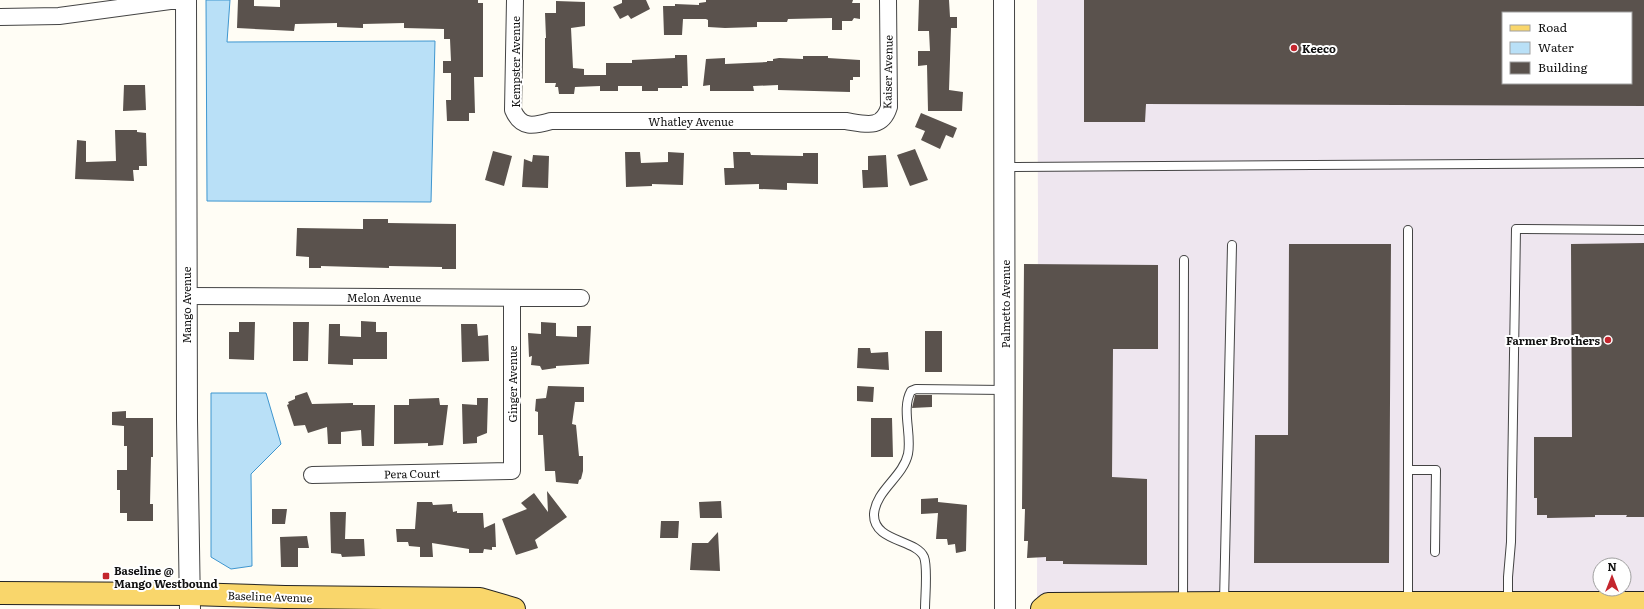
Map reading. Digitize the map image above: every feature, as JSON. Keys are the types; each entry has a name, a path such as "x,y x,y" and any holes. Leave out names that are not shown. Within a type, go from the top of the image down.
{"main road":[{"name":"Baseline Avenue","path":"0,593 190,601 285,597 480,599 514,609"},
{"path":"1042,609 1048,604 1644,603"}],"street":[{"name":"Kempster Avenue","path":"515,0 513,110 516,117 521,122"},
{"name":"Kaiser Avenue","path":"861,123 872,125 880,121 887,115 889,107 888,0"},
{"name":"Palmetto Avenue","path":"1004,0 1005,609"},
{"path":"0,17 59,16 170,1 186,1"},
{"name":"Mango Avenue","path":"186,1 186,296 190,601"},
{"name":"Whatley Avenue","path":"521,122 528,125 540,125 551,121 861,123"},
{"name":"Melon Avenue","path":"186,296 581,298"},
{"name":"Ginger Avenue","path":"512,298 512,470"},
{"name":"Pera Court","path":"312,475 512,470"}],"lane":[{"path":"1004,167 1644,164"},
{"path":"1508,603 1508,577 1511,542 1516,229 1644,230"},
{"path":"1408,230 1408,603"},
{"path":"1224,603 1232,245"},
{"path":"1183,604 1184,260"},
{"path":"925,609 924,557 918,550 883,532 876,525 874,515 876,505 906,462 909,452 909,394 911,391 916,389 1004,390"},
{"path":"1408,470 1436,470 1435,552"}],"shaded area":[{"path":"1037,0 1644,0 1644,597 1037,600"}],"water":[{"path":"206,0 230,0 227,42 435,41 431,202 207,201"},
{"path":"211,393 266,393 281,444 251,474 252,566 231,569 211,557"}],"building":[{"path":"238,0 254,0 254,6 280,7 280,0 478,0 478,3 483,3 483,77 474,77 475,113 469,113 469,121 447,121 446,100 451,100 451,73 443,73 443,61 451,61 450,39 444,39 444,29 404,28 404,23 363,24 363,28 337,27 337,23 295,24 294,31 237,28"},
{"path":"622,0 646,0 650,9 631,19 628,15 620,19 613,7 622,3"},
{"path":"706,0 853,0 852,3 860,3 860,19 854,18 852,21 842,21 842,30 832,30 832,18 788,19 787,22 757,22 757,27 725,28 708,27 708,20 706,19 683,19 682,35 664,35 663,6 675,6 675,4 699,5 699,3 706,2"},
{"path":"919,0 949,0 950,17 957,17 957,28 951,28 949,90 963,92 962,111 928,111 927,65 918,66 918,51 930,51 929,31 918,31"},
{"name":"Keeco","path":"1084,0 1644,0 1644,106 1146,104 1145,122 1084,122"},
{"path":"556,1 585,2 585,26 571,28 573,68 584,69 584,75 606,75 606,63 632,63 632,60 675,58 675,55 687,55 688,86 682,86 682,88 658,88 658,91 642,91 642,86 618,86 618,91 600,91 600,86 575,87 574,94 559,94 558,87 555,87 556,83 545,83 545,13 556,13"},
{"path":"803,56 828,56 828,58 860,60 860,77 853,77 853,80 850,80 850,92 778,90 778,85 753,86 754,91 710,91 710,85 703,86 706,59 725,58 725,64 767,62 779,58 803,59"},
{"path":"124,85 145,85 146,110 123,111"},
{"path":"921,113 957,128 953,138 946,135 940,149 921,140 925,131 915,127"},
{"path":"115,130 137,130 137,132 146,133 147,166 139,166 139,170 133,170 134,181 75,179 77,140 86,141 86,162 116,161"},
{"path":"915,149 928,180 910,186 897,155"},
{"path":"493,151 512,156 504,186 485,180"},
{"path":"625,152 640,152 641,163 668,162 668,152 684,153 683,185 652,184 652,186 626,187"},
{"path":"733,152 750,152 751,155 803,156 803,153 818,153 818,184 787,183 787,190 759,189 759,184 725,185 724,168 734,168"},
{"path":"533,155 549,156 548,188 522,187 524,159 532,162"},
{"path":"886,155 888,187 863,188 862,170 868,170 868,156"},
{"path":"363,219 388,219 388,223 456,224 456,269 442,269 442,267 389,266 389,268 321,266 321,268 309,268 309,257 296,256 297,228 363,229"},
{"name":"Farmer Brothers","path":"1644,243 1644,517 1626,517 1627,515 1595,515 1595,517 1547,518 1547,515 1537,515 1537,498 1534,498 1534,437 1572,437 1571,244"},
{"path":"1289,244 1391,244 1389,563 1254,563 1255,435 1288,435"},
{"path":"1024,264 1158,265 1158,349 1113,349 1112,477 1147,479 1147,565 1063,564 1063,561 1046,561 1046,557 1027,558 1028,541 1024,541 1025,509 1022,509"},
{"path":"361,321 376,322 376,332 387,332 387,359 353,359 353,365 328,364 329,324 340,324 340,336 361,337"},
{"path":"239,322 255,322 254,360 229,359 229,332 239,332"},
{"path":"293,322 309,322 308,361 293,361"},
{"path":"541,322 556,323 556,336 577,337 577,326 591,326 589,364 556,366 556,368 542,370 540,366 531,365 532,356 529,357 528,333 541,334"},
{"path":"461,324 477,324 478,336 488,335 489,361 462,362"},
{"path":"925,331 942,331 942,372 925,372"},
{"path":"858,348 870,348 871,353 888,352 889,370 857,368"},
{"path":"548,386 584,387 584,402 575,402 572,424 576,425 579,456 583,456 583,471 578,484 556,482 555,471 545,471 543,435 538,435 538,412 535,411 536,399 546,398"},
{"path":"857,386 874,387 873,402 857,401"},
{"path":"307,392 312,404 353,403 353,405 375,405 374,446 362,446 361,430 341,432 341,444 328,444 327,427 308,433 305,425 294,426 287,405 289,404 288,402 295,399 295,396"},
{"path":"915,395 932,395 932,407 912,408"},
{"path":"439,398 440,405 448,405 443,445 428,446 428,443 394,444 394,405 409,405 409,399"},
{"path":"477,398 488,398 487,433 477,437 477,443 463,444 462,404 477,405"},
{"path":"126,411 126,418 153,418 153,457 151,457 150,504 153,504 153,521 127,521 127,513 120,513 120,490 117,490 117,470 127,470 127,446 124,446 124,426 112,425 112,412"},
{"path":"871,418 892,418 893,457 871,457"},
{"path":"547,491 567,517 535,540 538,548 516,555 502,519 527,509 521,503 534,493 548,512"},
{"path":"938,498 938,502 967,505 966,551 956,553 955,544 948,545 947,539 936,539 938,513 921,514 921,499"},
{"path":"721,501 722,518 700,518 699,502"},
{"path":"417,502 432,502 433,505 452,504 453,512 457,511 457,513 483,513 484,528 495,523 496,547 492,547 492,550 484,549 483,553 469,553 469,549 432,543 433,557 420,557 420,547 409,546 408,542 397,542 396,529 415,529"},
{"path":"272,509 287,509 285,524 272,524"},
{"path":"330,512 346,512 345,539 364,539 365,556 342,557 341,554 331,553"},
{"path":"661,521 679,521 678,538 660,538"},
{"path":"718,532 720,571 690,570 692,543 708,543"},
{"path":"307,536 309,548 298,548 298,567 281,567 280,537"}],"place":[{"name":"Keeco","path":"1294,48"},
{"name":"Farmer Brothers","path":"1608,340"},
{"name":"Baseline @ Mango Westbound","path":"106,576"}]}
